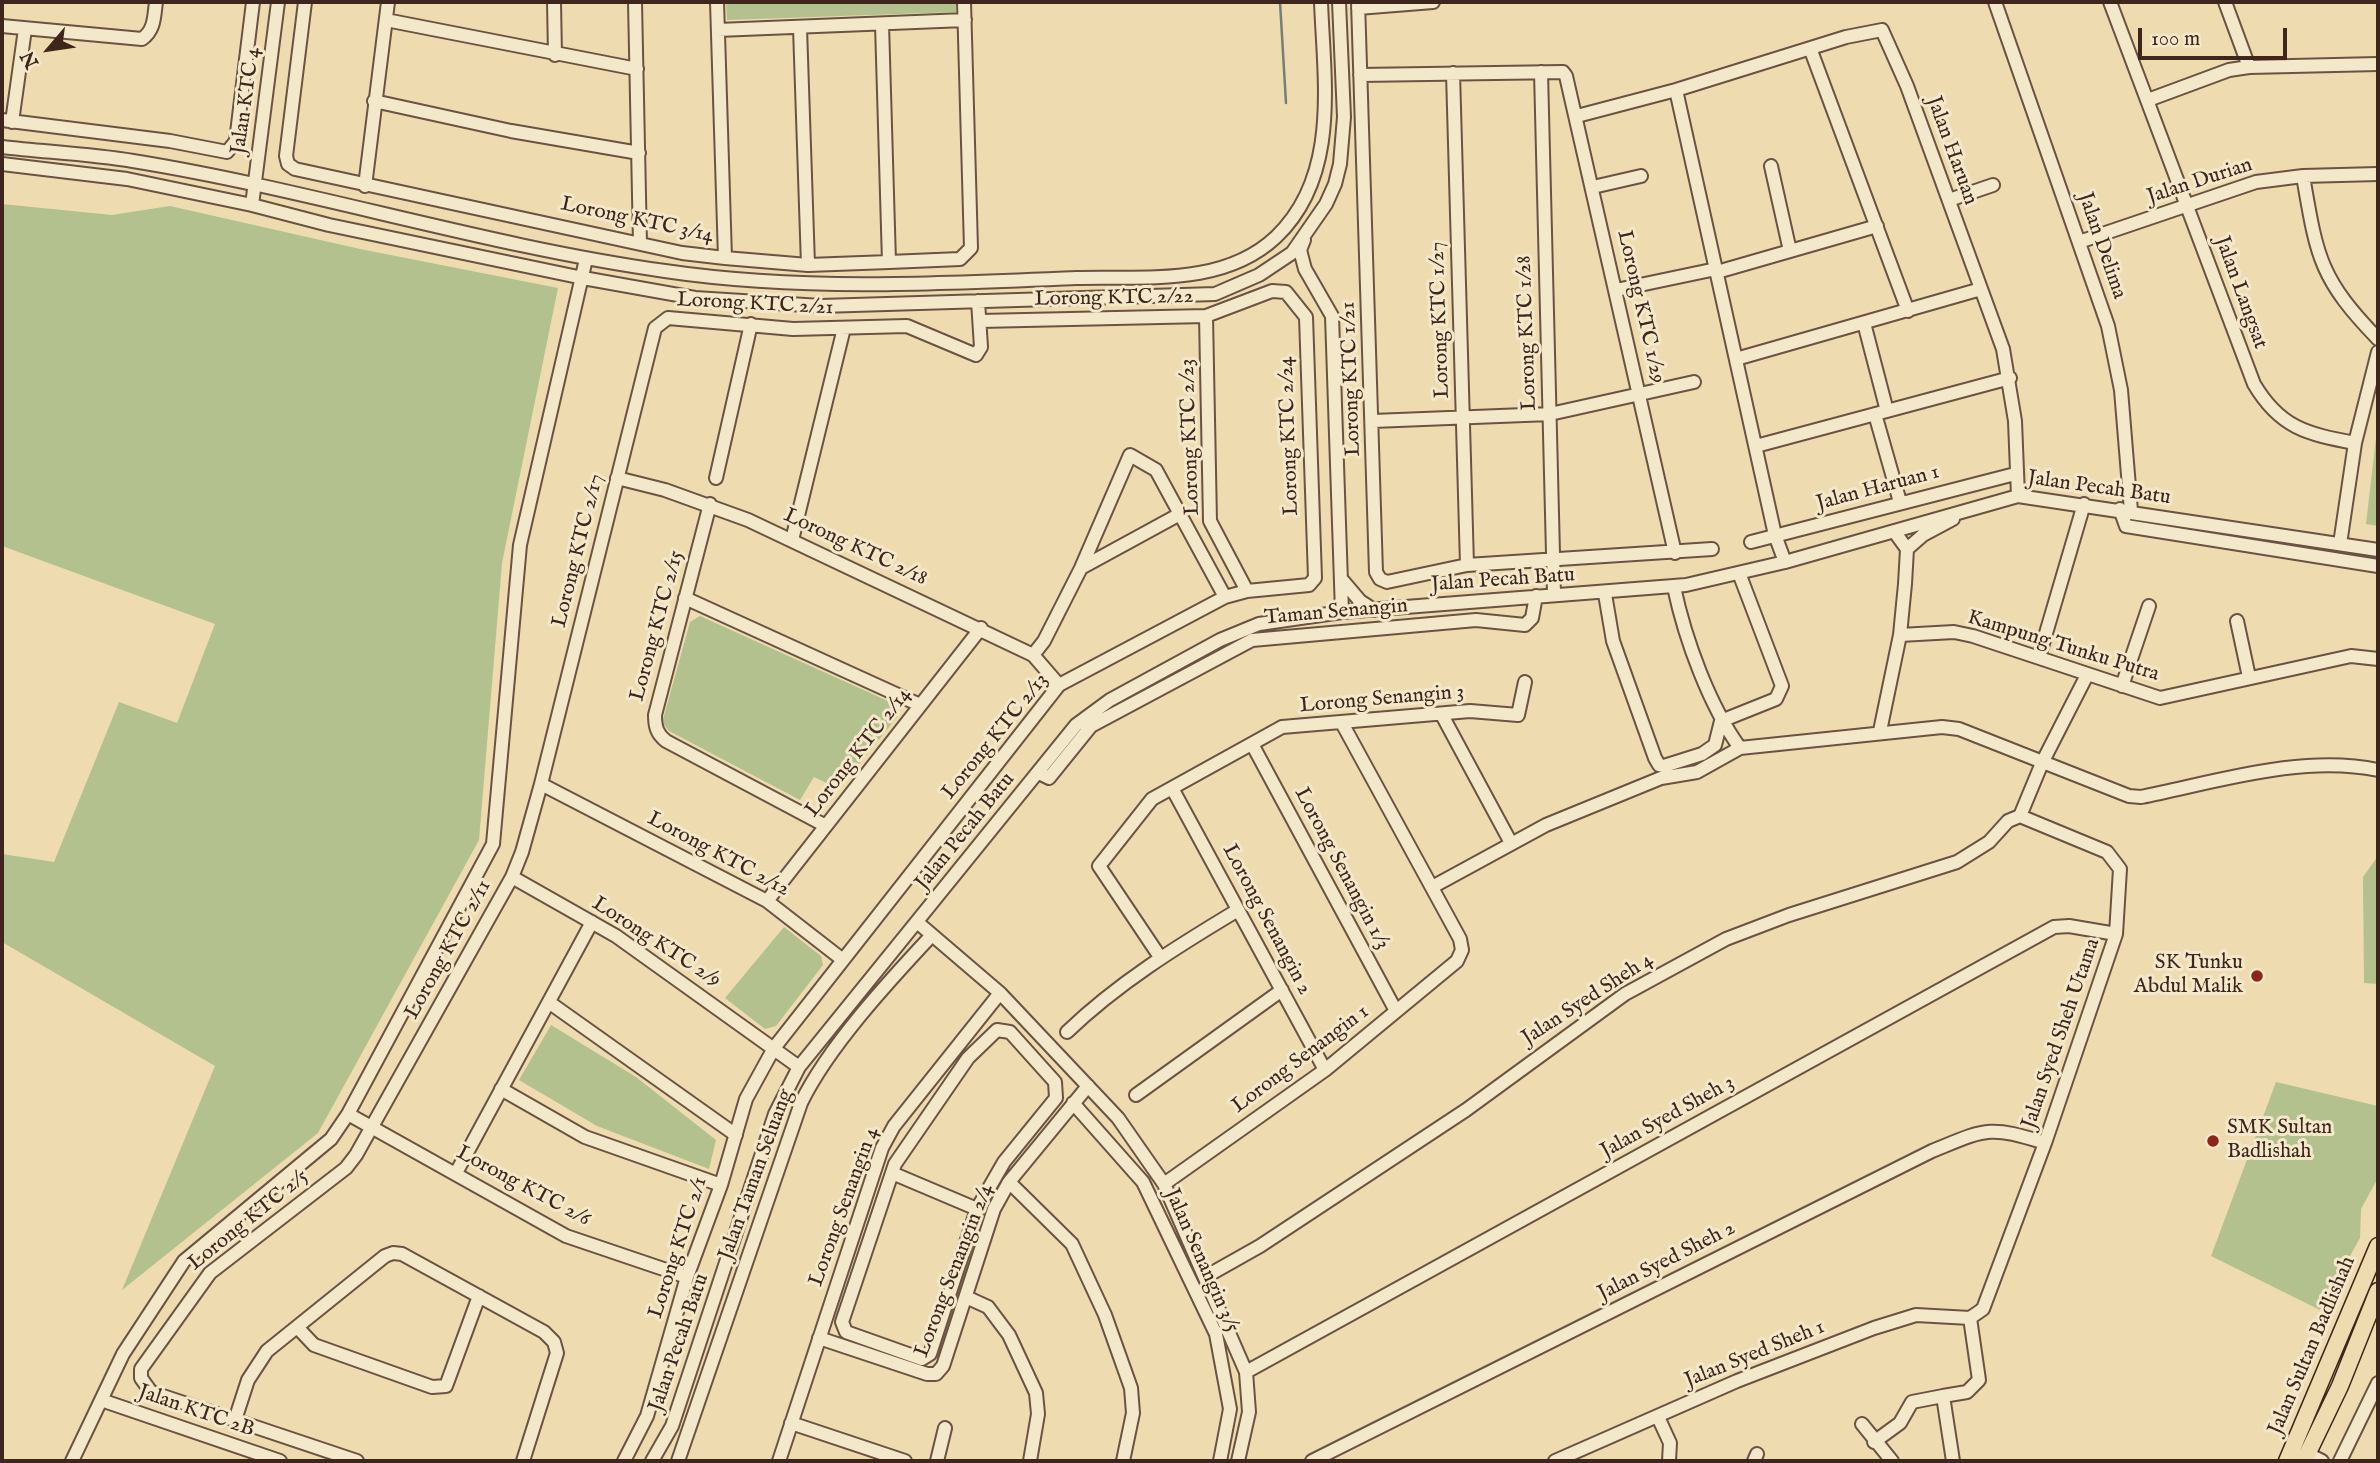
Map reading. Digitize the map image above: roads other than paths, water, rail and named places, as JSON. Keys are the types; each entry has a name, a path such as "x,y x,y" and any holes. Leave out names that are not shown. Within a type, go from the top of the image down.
{"main road":[{"name":"Jalan Sultan Badlishah","path":"2287,1461 2378,1246"},
{"name":"Jalan Sultan Badlishah","path":"2311,1459 2378,1291"},
{"path":"2343,1332 2347,1344 2352,1344 2360,1337"}],"street":[{"path":"2,26 142,39 150,34 156,2"},
{"path":"25,29 11,119 170,141 227,152 236,141 253,2"},
{"name":"Jalan KTC 4","path":"252,205 278,2"},
{"name":"Lorong KTC 3/14","path":"305,2 286,156 288,164 295,169 365,186 494,210 682,253 808,265 960,258 967,255 971,248 965,20"},
{"path":"365,186 388,2"},
{"path":"554,2 555,55"},
{"path":"635,2 640,243"},
{"path":"717,2 725,258"},
{"path":"718,30 965,20 964,2"},
{"path":"2,147 131,161 586,259 670,272 789,283 972,282 1202,274 1253,254 1274,239 1288,224 1313,182 1325,118 1321,2"},
{"path":"2,164 127,179 252,205 329,225 583,278 695,298 785,306 1214,294 1259,275 1292,253 1326,204 1340,164 1343,117 1339,2"},
{"path":"1358,5 1433,2"},
{"name":"Jalan Delima","path":"1995,2 2108,326 2121,390 2125,510"},
{"name":"Jalan Langsat","path":"2110,2 2188,205 2241,354 2267,406 2290,424 2314,435 2355,443"},
{"path":"2225,2 2249,67"},
{"name":"Lorong KTC 1/21","path":"1358,5 1376,572 1380,579 1387,582 1467,565 1675,553 1713,548"},
{"path":"386,20 637,69"},
{"path":"883,24 889,262"},
{"path":"800,28 808,265"},
{"name":"Jalan Haruan","path":"1577,116 1676,90 1879,29 1884,32 1949,200 2010,378 2018,496"},
{"path":"1810,48 1908,311"},
{"path":"2148,100 2229,70 2249,67 2378,64"},
{"path":"1360,75 1541,72"},
{"name":"Lorong KTC 1/29","path":"1541,72 1563,72 1568,79 1675,553"},
{"name":"Lorong KTC 1/28","path":"1541,72 1554,594"},
{"name":"Lorong KTC 1/27","path":"1453,73 1467,565"},
{"path":"1676,90 1776,535 1785,562"},
{"path":"374,102 639,153"},
{"path":"1771,166 1790,251"},
{"name":"Jalan Durian","path":"2079,242 2256,182 2303,176 2378,174"},
{"path":"1593,187 1641,176"},
{"path":"2303,176 2316,253 2328,278 2348,307 2378,339"},
{"path":"1949,200 1993,185"},
{"path":"1616,290 1717,271 1877,226"},
{"path":"1307,234 1300,250 1305,269 1332,316 1342,612"},
{"path":"72,1461 123,1354 184,1261 322,1149 348,1114 493,844 520,545 586,259"},
{"path":"1279,262 1288,261 1305,269"},
{"path":"1736,359 1981,289"},
{"name":"Lorong KTC 2/22","path":"980,321 1206,316 1272,291 1286,292"},
{"name":"Lorong KTC 2/24","path":"1286,292 1306,317 1314,578 1309,585"},
{"path":"978,301 980,321"},
{"name":"Lorong KTC 2/23","path":"1206,316 1210,521 1247,591"},
{"name":"Lorong KTC 2/21","path":"655,328 668,318 793,329 907,326 976,355 981,347 980,321"},
{"path":"1864,323 1900,502"},
{"path":"716,478 751,324"},
{"name":"Lorong KTC 2/17","path":"541,784 655,328"},
{"path":"792,540 844,328"},
{"path":"2340,544 2355,443 2378,352"},
{"path":"1756,446 2010,378"},
{"path":"1373,421 1549,414 1694,382"},
{"path":"1033,655 1044,640 1081,568 1130,455 1156,470 1225,597"},
{"name":"Jalan Haruan 1","path":"1751,542 2015,474"},
{"name":"Lorong KTC 2/18","path":"617,478 710,504 981,628 1033,655 1059,685"},
{"name":"Jalan Pecah Batu","path":"652,1461 672,1426 775,1114 799,1067 1076,725 1088,714 1220,640 1259,624 1342,612 1674,587 1785,562 2018,496 2378,550"},
{"path":"1907,549 1923,535 1986,503"},
{"name":"Lorong KTC 2/15","path":"710,504 654,715 659,735 826,826"},
{"path":"2039,657 2084,504"},
{"path":"2125,510 2126,526 2378,566"},
{"path":"1081,568 1180,514"},
{"path":"1880,731 1900,635 1907,549 1894,531"},
{"path":"1721,721 1776,699 1782,686 1739,573"},
{"path":"1341,577 1360,601 1374,610"},
{"name":"Lorong KTC 2/13","path":"843,960 1059,685 1225,597 1247,591 1309,585"},
{"path":"1674,587 1678,610 1721,721 1740,748"},
{"name":"Jalan Pecah Batu","path":"1605,594 1613,641 1659,765 1664,766 1702,754 1715,745 1721,721"},
{"name":"Taman Senangin","path":"1039,773 1049,778 1097,722 1252,640 1476,620 1525,625 1532,618 1536,596"},
{"path":"685,598 920,705"},
{"path":"2122,686 2149,606"},
{"path":"2237,621 2249,677"},
{"name":"Lorong KTC 2/14","path":"767,901 981,628"},
{"name":"Kampung Tunku Putra","path":"1900,635 1965,634 2160,698 2351,656 2378,659"},
{"path":"2020,816 2042,763 2087,675"},
{"name":"Lorong Senangin 3","path":"1160,957 1099,866 1152,799 1282,727 1470,711 1518,715 1525,682"},
{"path":"1442,715 1511,843"},
{"path":"1342,723 1434,886 1546,825 1661,778 1697,772 1740,748 1912,727 1959,729 2129,796 2141,797 2272,772 2327,765 2378,771"},
{"name":"Lorong Senangin 1/3","path":"1252,744 1396,1011"},
{"name":"Lorong KTC 2/11","path":"371,1127 512,877 523,852 541,784"},
{"name":"Lorong KTC 2/12","path":"541,784 767,901 843,960"},
{"name":"Lorong Senangin 2","path":"1172,788 1325,1070"},
{"name":"Jalan Syed Sheh Utama","path":"1974,1316 1983,1308 2045,1143 2116,934 2120,869 2116,859 2107,852 2020,816"},
{"name":"Jalan Syed Sheh 4","path":"1205,1278 1260,1246 1466,1110 1625,993 1726,939 1789,915 1957,862 1989,842 2008,821 2020,816"},
{"name":"Lorong KTC 2/9","path":"512,877 592,922 708,999 799,1067"},
{"name":"Lorong Senangin 1","path":"1164,1184 1325,1070 1457,961 1462,950 1460,939 1434,886"},
{"path":"1067,1032 1095,1005 1160,957 1238,910"},
{"path":"456,1173 592,922"},
{"path":"917,922 1000,993 1088,1086 1118,1118 1164,1184 1246,1372 1248,1412 1238,1461"},
{"name":"Jalan Syed Sheh 3","path":"1246,1372 2054,927 2069,926 2116,934"},
{"name":"Jalan Taman Seluang","path":"678,1461 806,1092 893,977 932,935"},
{"path":"774,1048 843,960"},
{"path":"1136,1095 1282,990"},
{"name":"Lorong Senangin 4","path":"779,1461 882,1149 894,1126 1000,993"},
{"path":"550,1003 736,1135"},
{"name":"Lorong Senangin 2/4","path":"997,1030 1010,1032 1055,1082 1058,1090 1056,1098 1004,1162 976,1209 943,1316 930,1354 926,1358 880,1345 846,1332 843,1328 892,1173 913,1134 968,1058 990,1034 997,1030"},
{"name":"Lorong KTC 2/1","path":"624,1461 647,1416 687,1277 721,1185 746,1099 774,1048"},
{"path":"956,1048 968,1058"},
{"name":"Lorong Senangin 2/4","path":"819,1338 927,1374 936,1374 943,1366 994,1209 1009,1182 1088,1086"},
{"path":"500,1089 584,1137 721,1185"},
{"name":"Jalan Senangin 3/5","path":"1073,1103 1143,1182 1216,1334 1230,1409 1220,1461"},
{"name":"Lorong KTC 2/6","path":"348,1114 566,1236 687,1277"},
{"path":"1035,1123 1049,1133"},
{"name":"Lorong KTC 2/5","path":"235,1420 151,1392 144,1386 141,1368 201,1283 346,1168 371,1127"},
{"name":"Jalan Syed Sheh 2","path":"1312,1461 1932,1151 1979,1132 2002,1130 2045,1143"},
{"path":"892,1173 976,1209"},
{"path":"1009,1182 1072,1244 1105,1315 1131,1388 1133,1413 1123,1461"},
{"path":"357,1461 235,1420 251,1375 267,1351 385,1256 393,1253 402,1254 479,1296 544,1332 554,1342 557,1353 523,1461"},
{"path":"838,1282 854,1288"},
{"path":"297,1326 314,1345 432,1387 446,1385 479,1296"},
{"path":"966,1297 988,1307 1009,1335 1036,1393 1038,1414 1030,1461"},
{"name":"Jalan Syed Sheh 1","path":"1555,1461 1737,1381 1874,1328 1916,1315 1974,1316"},
{"path":"943,1316 957,1321"},
{"path":"1874,1441 1900,1423 1912,1402 1967,1392 1976,1386 1979,1380 1974,1316"},
{"path":"2340,1461 2378,1383"},
{"path":"1942,1396 1953,1461"},
{"name":"Jalan KTC 2B","path":"101,1399 280,1461"},
{"path":"1658,1417 1670,1443 1670,1461"},
{"path":"791,1423 905,1461"},
{"path":"1862,1424 1892,1461"},
{"path":"937,1461 945,1428"}],"waterway":[{"path":"1280,2 1286,103"}],"place":[{"name":"SK Tunku Abdul Malik","path":"2257,976"},
{"name":"SMK Sultan Badlishah","path":"2213,1141"}]}
